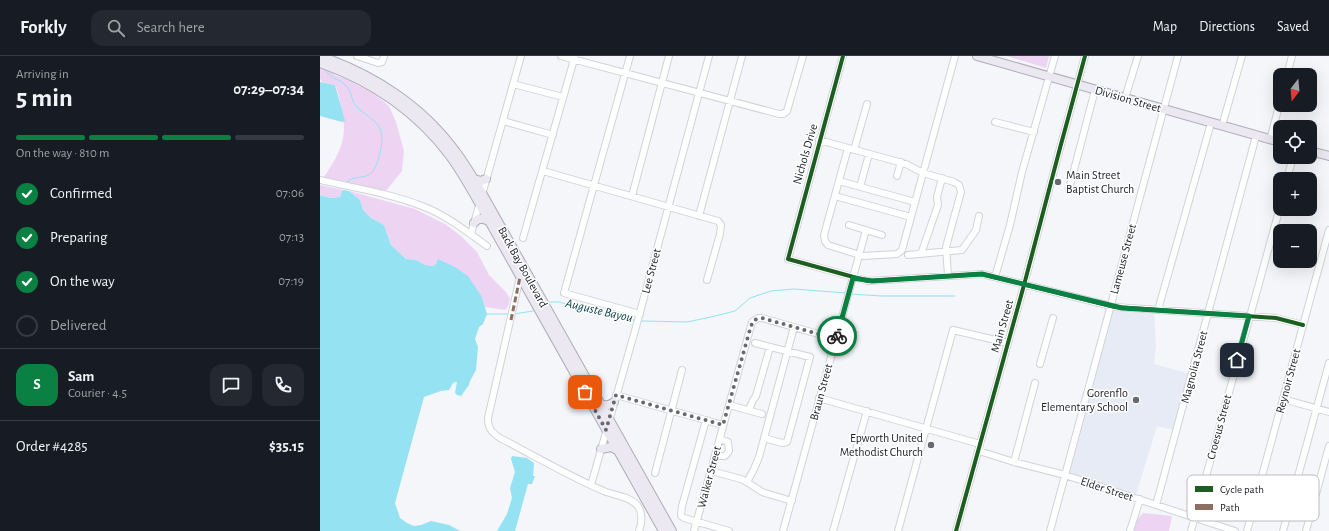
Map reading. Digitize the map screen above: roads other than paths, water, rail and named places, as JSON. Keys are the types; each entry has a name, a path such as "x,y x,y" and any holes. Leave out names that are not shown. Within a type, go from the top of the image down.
{"main road":[{"name":"Back Bay Boulevard","path":"320,56 372,86 397,103 418,120 440,143 479,203 663,531"},
{"name":"Division Street","path":"977,56 1273,141"},
{"name":"Back Bay Boulevard","path":"320,63 339,66 375,79 421,114 455,150 482,193 672,531"},
{"path":"1317,153 1329,156"},
{"path":"474,179 481,181 486,179"},
{"path":"474,223 478,219 489,221"},
{"path":"600,404 607,406 615,399"},
{"path":"601,449 611,447 617,450"}],"street":[{"path":"357,56 375,62 383,59"},
{"path":"471,234 521,56"},
{"path":"561,56 574,58 779,114 787,111 803,56"},
{"path":"630,56 564,293 639,315"},
{"path":"632,196 669,56"},
{"name":"Lee Street","path":"591,485 636,327 709,56"},
{"path":"700,216 742,56"},
{"name":"Nichols Drive","path":"843,56 788,259 853,278"},
{"path":"867,104 839,181 824,235 825,241 828,244 859,255 895,255 900,253 902,250 955,56"},
{"path":"995,277 1054,56"},
{"name":"Main Street","path":"956,531 1086,56"},
{"path":"1125,98 1138,56"},
{"name":"Lameuse Street","path":"1050,531 1178,56"},
{"path":"1222,126 1242,56"},
{"path":"1289,68 1292,56"},
{"path":"523,238 574,58"},
{"path":"513,84 563,97"},
{"path":"1069,189 1095,90"},
{"path":"1270,140 1277,112"},
{"path":"503,121 553,134"},
{"path":"995,122 1034,132"},
{"path":"1158,310 1211,123"},
{"name":"Magnolia Street","path":"1156,505 1256,136"},
{"path":"819,140 901,162 923,173 942,178 959,185 961,192 946,244 948,276"},
{"path":"860,187 869,154"},
{"path":"897,176 901,162"},
{"path":"543,171 720,222 720,234 708,280"},
{"path":"921,254 938,205 937,197 942,178"},
{"path":"320,180 396,198 422,206 447,218 487,246"},
{"path":"839,181 915,202"},
{"path":"835,196 911,217"},
{"path":"908,255 960,251 964,249 976,230 980,216"},
{"name":"Croesus Street","path":"1206,475 1277,216"},
{"path":"849,225 882,235"},
{"name":"Braun Street","path":"783,531 866,230"},
{"name":"Reynoir Street","path":"1262,475 1329,230"},
{"path":"853,278 872,281 982,274 1122,308 1276,318 1303,324"},
{"path":"520,277 488,418 489,428 500,438 591,485 629,499 637,505 641,512 641,524 639,531"},
{"name":"Walker Street","path":"694,531 752,322 758,318 762,318 836,339"},
{"path":"1040,364 1053,318"},
{"path":"747,482 757,463 794,327"},
{"path":"898,531 954,330 1008,343"},
{"path":"755,343 810,357 787,442 785,443 764,438"},
{"path":"749,410 756,396 770,347"},
{"path":"1298,475 1329,363"},
{"path":"655,473 682,370"},
{"path":"1014,462 1035,383"},
{"path":"819,398 926,429 979,448"},
{"path":"615,399 671,411 723,425"},
{"path":"1283,399 1329,412"},
{"path":"729,405 762,414"},
{"path":"833,531 867,411"},
{"path":"706,420 682,509 682,518 730,531"},
{"path":"715,456 725,456 729,451 728,442 720,439"},
{"path":"1319,483 1329,446"},
{"name":"Elder Street","path":"979,448 1014,462 1065,475 1187,515"},
{"path":"711,471 747,482 762,492 792,501"},
{"path":"1130,531 1140,499"},
{"name":"Croesus Street","path":"1191,531 1194,521"},
{"name":"Elder Street","path":"1204,521 1235,531"},
{"path":"1283,531 1286,521"},
{"path":"1306,531 1309,521"},
{"path":"1247,530 1254,531"}],"water":[{"path":"320,82 335,85 345,121 342,122 320,116"},
{"path":"342,191 349,191 360,200 363,210 371,218 384,225 391,245 406,259 416,260 425,265 433,266 436,264 438,259 455,267 468,276 482,297 487,314 483,324 479,327 475,339 478,347 476,370 469,385 461,396 455,393 457,382 455,382 449,390 424,397 395,503 400,518 407,523 414,526 431,521 449,525 460,531 320,531 320,195 330,198 340,197"},
{"path":"512,456 527,458 534,463 533,476 535,476 532,484 528,484 515,531 497,531 507,514 512,498 510,488 515,472 511,459"}],"waterway":[{"path":"324,68 329,75 347,87 356,106 374,121 379,127 382,136 381,149 373,171 367,176 352,179 346,183"},
{"name":"Auguste Bayou","path":"641,321 687,322 711,317 735,311 750,298 771,291 794,289 846,293"},
{"name":"Auguste Bayou","path":"851,294 881,296 955,296"},
{"name":"Auguste Bayou","path":"548,302 559,302 625,320 636,320"},
{"name":"Auguste Bayou","path":"514,314 533,311"},
{"name":"Auguste Bayou","path":"487,314 509,314"}],"place":[{"name":"Main Street Baptist Church","path":"1058,182"},
{"name":"Gorenflo Elementary School","path":"1136,400"},
{"name":"Epworth United Methodist Church","path":"931,445"}]}
